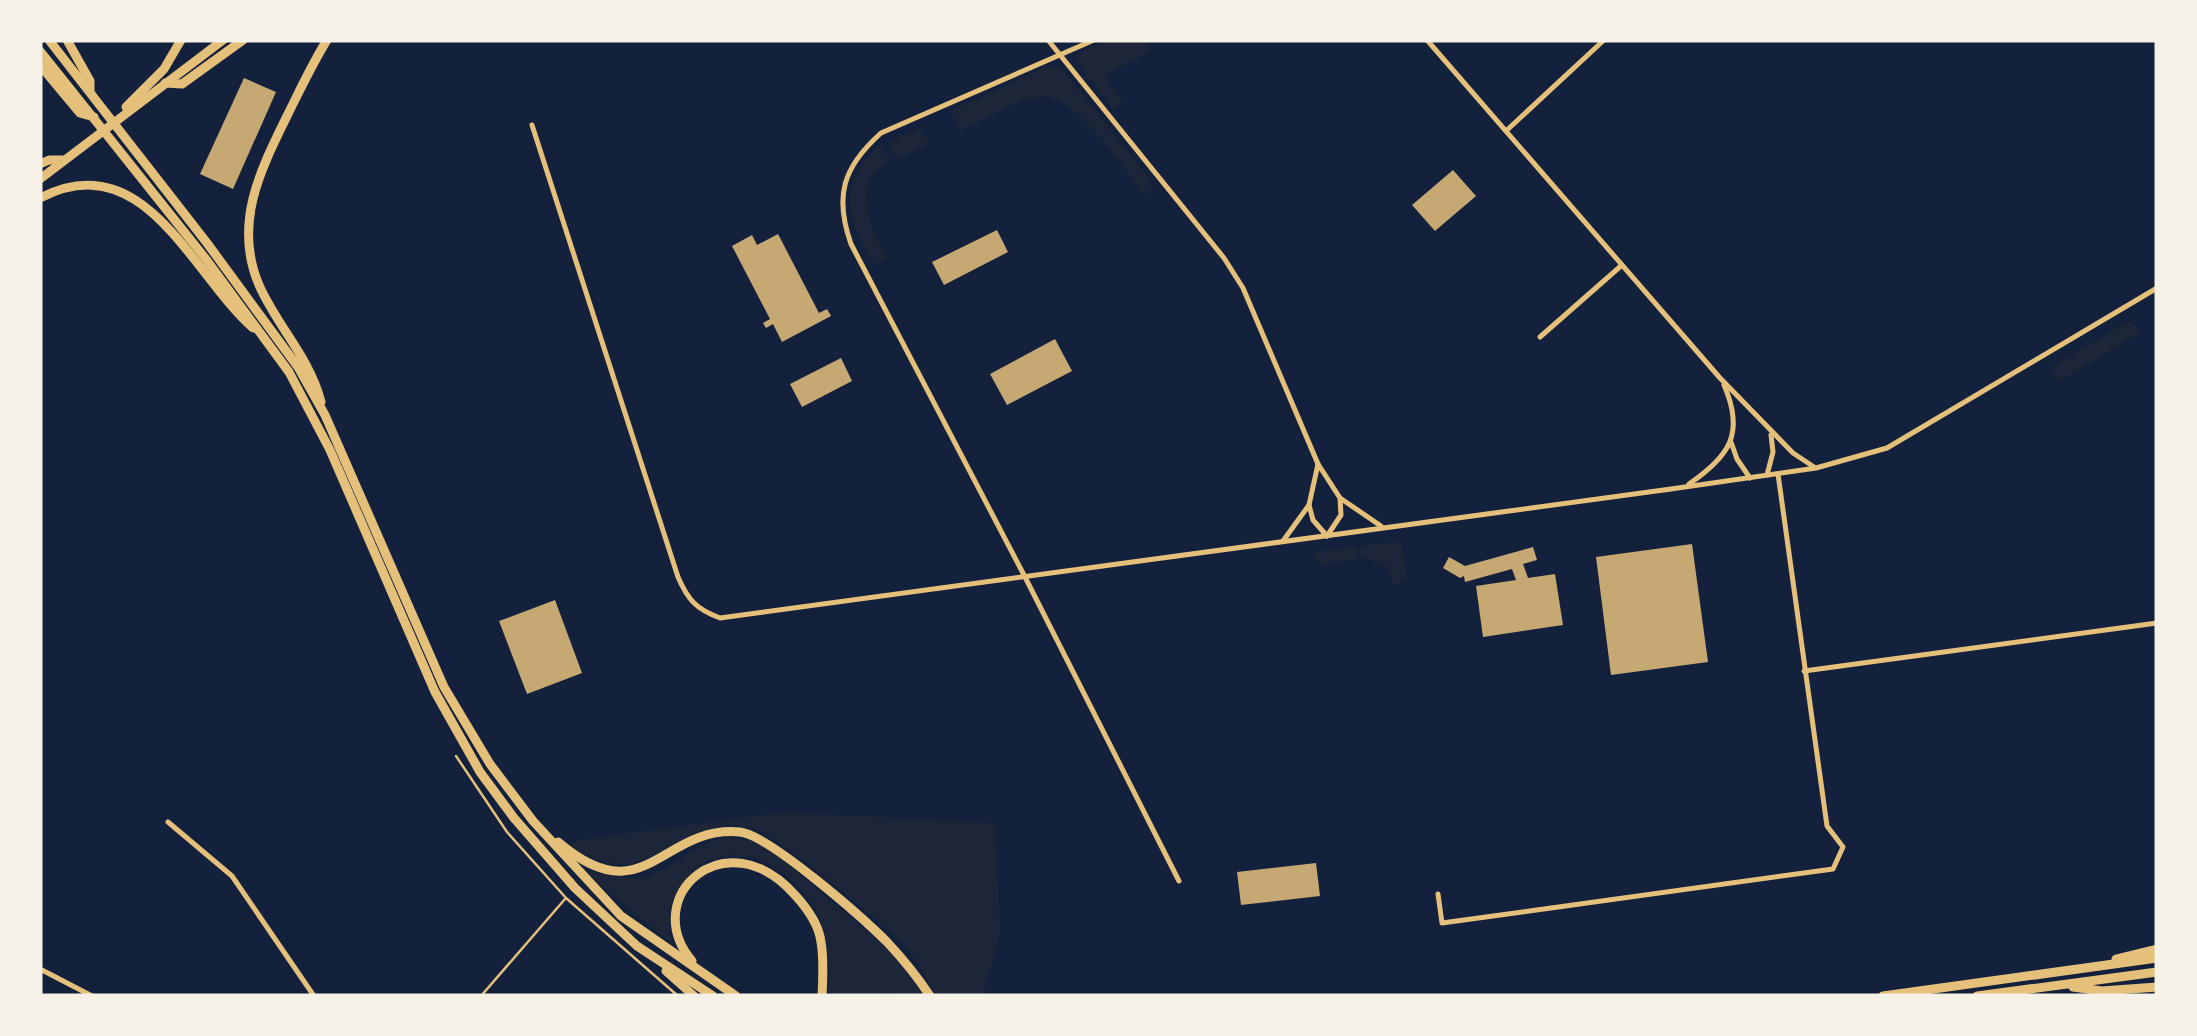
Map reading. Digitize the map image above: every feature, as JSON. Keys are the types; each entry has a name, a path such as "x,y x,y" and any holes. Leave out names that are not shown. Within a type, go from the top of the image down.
{"highway":[{"path":"49,40 270,326 325,414"},
{"path":"67,40 90,81 90,95"},
{"path":"40,180 116,120 164,68 181,40"},
{"path":"139,97 165,84 223,40"},
{"path":"165,84 182,84 243,40"},
{"path":"326,40 266,158 249,208 250,256 260,286 316,381 325,414 444,687 490,764 533,820 621,916 736,996"},
{"path":"43,59 94,117 268,341 316,422 454,729 514,818 574,888 694,996"},
{"path":"40,164 64,160"},
{"path":"40,198 77,184 95,183 133,198 203,268 241,318 268,341"},
{"path":"533,820 578,858 599,869 625,872 651,866 693,839 717,832 744,832 772,845 885,940 930,996"},
{"path":"704,975 679,941 676,905 693,878 714,864 742,861 782,880 812,920 821,938 822,996"},
{"path":"637,946 712,996"},
{"path":"2090,966 2157,950"},
{"path":"1883,996 2157,958"},
{"path":"1976,996 2157,972"},
{"path":"2055,986 2102,991 2157,987"}],"street":[{"path":"1048,40 1224,258 1243,288 1318,464 1340,498 1382,526"},
{"path":"1094,40 881,132 860,152 843,185 841,217 851,244 1025,576 1178,881"},
{"path":"1427,40 1720,378 1771,432 1816,468"},
{"path":"1506,130 1604,40"},
{"path":"532,125 678,577 688,600 720,618 1816,468 1859,458 1914,434 2157,288"},
{"path":"1540,337 1622,265"},
{"path":"1686,486 1710,470 1731,442 1735,417 1720,378"},
{"path":"1767,475 1773,452 1771,432"},
{"path":"1731,442 1750,478"},
{"path":"1318,464 1309,504 1312,520 1327,536"},
{"path":"1438,894 1442,923 1833,869 1843,847 1827,826 1778,474"},
{"path":"1327,536 1341,514 1340,498"},
{"path":"1282,541 1309,504"},
{"path":"1804,670 2157,623"},
{"path":"168,822 232,876 314,996"},
{"path":"40,969 92,996"}],"lane":[{"path":"456,756 507,832 566,898 678,996"},
{"path":"480,996 566,898"}],"shaded area":[{"path":"1106,40 1144,40 1151,51 1104,76 1123,102 1113,110 1076,60 1078,54"},
{"path":"1050,65 1059,66 1154,185 1145,196 1084,119 1054,99 1040,97 1020,102 960,131 951,111"},
{"path":"919,128 930,144 896,159 888,142"},
{"path":"880,145 890,161 870,181 867,206 886,259 873,265 857,232 850,203 856,174"},
{"path":"2131,320 2141,332 2060,381 2051,367"},
{"path":"1401,541 1407,578 1394,586 1387,566 1361,557 1360,546"},
{"path":"1357,546 1359,558 1322,565 1312,552"},
{"path":"787,812 995,823 1000,932 983,996 936,996 916,960 884,927 815,868 758,830 731,826 705,830 653,856 619,864 597,859 571,846 577,840"},
{"path":"729,837 750,840 772,851 884,946 924,996 829,996 828,947 820,919 797,885 764,862 726,856 707,861 690,874 671,906 673,945 587,874 589,870 623,878 644,877 706,844"}],"building":[{"path":"244,78 276,92 233,189 200,174"},
{"path":"1453,170 1476,196 1435,231 1412,205"},
{"path":"997,230 1008,252 944,285 932,262"},
{"path":"778,234 819,313 827,309 831,316 782,342 773,324 766,328 763,323 770,319 732,246 752,235 757,245"},
{"path":"1055,339 1072,371 1007,405 990,374"},
{"path":"841,358 852,381 802,407 790,384"},
{"path":"1692,544 1708,662 1611,675 1596,557"},
{"path":"1533,547 1537,560 1523,564 1528,578 1555,574 1563,625 1483,637 1476,586 1516,580 1512,569 1465,582 1464,576 1460,578 1443,568 1449,557 1465,566"},
{"path":"555,600 582,673 527,694 499,621"},
{"path":"1316,863 1320,896 1241,905 1237,872"}],"waterway":[{"path":"40,993 46,996"}]}
